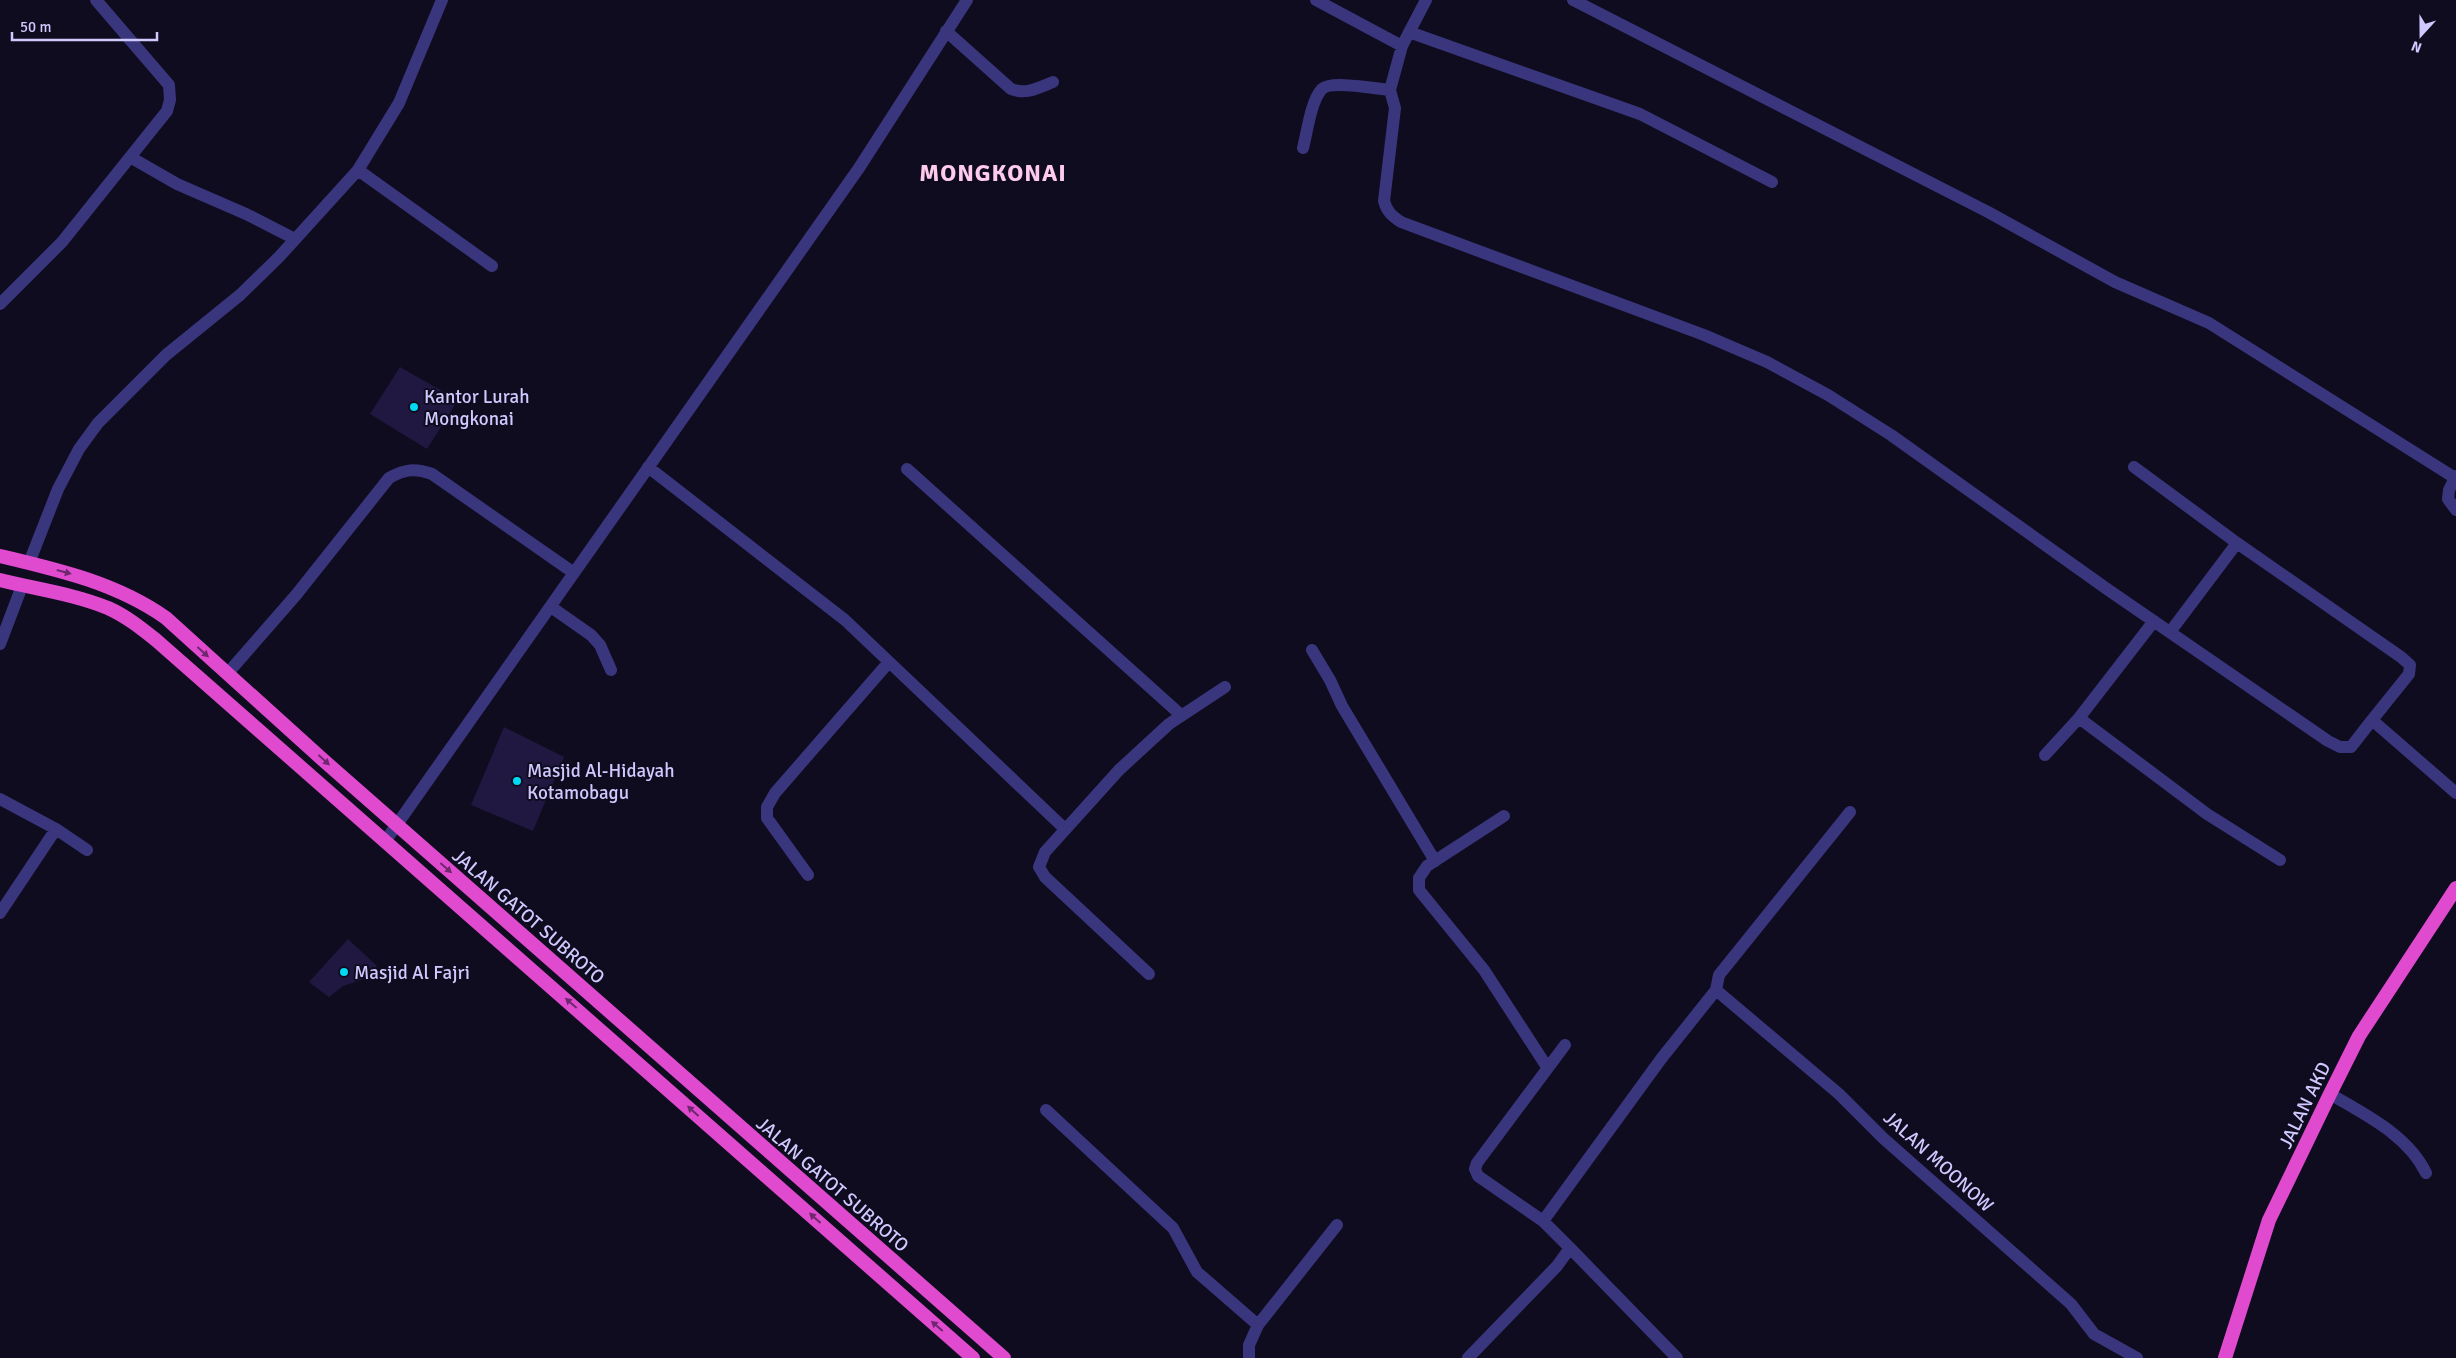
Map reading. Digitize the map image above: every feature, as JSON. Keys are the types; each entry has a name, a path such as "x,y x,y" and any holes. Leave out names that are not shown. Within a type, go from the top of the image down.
{"highway":[{"name":"JALAN GATOT SUBROTO","path":"0,556 87,578 120,590 143,602 166,618 397,825 1004,1358"},
{"name":"JALAN GATOT SUBROTO","path":"0,580 74,597 108,608 129,620 202,679 973,1358"},
{"name":"JALAN AKD","path":"2225,1358 2269,1220 2330,1094 2359,1036 2456,888"}],"street":[{"path":"0,304 62,242 167,111 170,100 169,85 96,0"},
{"path":"29,563 58,489 79,449 98,423 166,355 240,294 358,170 399,103 442,0"},
{"path":"386,840 859,168 967,0"},
{"path":"1316,0 1402,46"},
{"path":"1426,0 1402,46 1390,90 1395,108 1384,201 1386,209 1392,216 1401,222 1704,335 1767,362 1828,395 1891,435 2328,742 2340,747 2351,747 2409,674 2410,665 2237,543 2134,467"},
{"path":"1573,0 1979,208 2116,282 2209,323 2282,371 2455,477 2449,490 2448,499 2456,510"},
{"path":"946,31 1011,90 1020,93 1029,92 1053,82"},
{"path":"1409,32 1640,114 1772,182"},
{"path":"1303,148 1316,98 1323,88 1333,85 1390,90"},
{"path":"130,157 177,184 295,238"},
{"path":"358,170 492,266"},
{"path":"648,467 796,579 845,620 1065,829"},
{"path":"227,674 296,595 389,478 401,471 417,469 432,474 574,573"},
{"path":"908,469 1181,715"},
{"path":"2170,632 2237,543"},
{"path":"0,644 22,586"},
{"path":"550,607 591,635 600,645 611,670"},
{"path":"2045,755 2078,718 2154,621"},
{"path":"1312,650 1330,680 1342,706 1435,861"},
{"path":"808,875 767,818 767,807 775,793 808,753 889,662"},
{"path":"1149,974 1045,877 1039,867 1045,852 1119,770 1181,715 1224,687"},
{"path":"2078,718 2207,814 2280,860"},
{"path":"2372,720 2456,793"},
{"path":"0,799 56,829 88,850"},
{"path":"1543,1221 1661,1059 1716,990 1718,975 1850,812"},
{"path":"1504,816 1427,866 1419,878 1419,890 1484,970 1547,1067"},
{"path":"0,913 56,829"},
{"name":"JALAN MOONOW","path":"1716,990 1839,1094 1882,1138 2060,1294 2094,1334 2137,1358"},
{"path":"1565,1044 1477,1163 1475,1169 1478,1176 1543,1221 1677,1358"},
{"path":"2330,1094 2374,1120 2405,1145 2421,1162 2426,1173"},
{"path":"1046,1110 1173,1228 1197,1272 1258,1325"},
{"path":"1249,1358 1249,1345 1258,1325 1337,1225"},
{"path":"1468,1358 1557,1266 1570,1248"}],"building":[{"name":"Kantor Lurah Mongkonai","path":"400,367 458,400 427,449 370,414"},
{"name":"Masjid Al-Hidayah Kotamobagu","path":"504,727 564,757 533,831 471,805"},
{"name":"Masjid Al Fajri","path":"348,939 377,966 364,979 343,986 329,997 309,982"}],"place":[{"name":"Kantor Lurah Mongkonai","path":"414,407"},
{"name":"Masjid Al-Hidayah Kotamobagu","path":"517,781"},
{"name":"Masjid Al Fajri","path":"344,972"}],"district":[{"name":"MONGKONAI","path":"993,173"}]}
